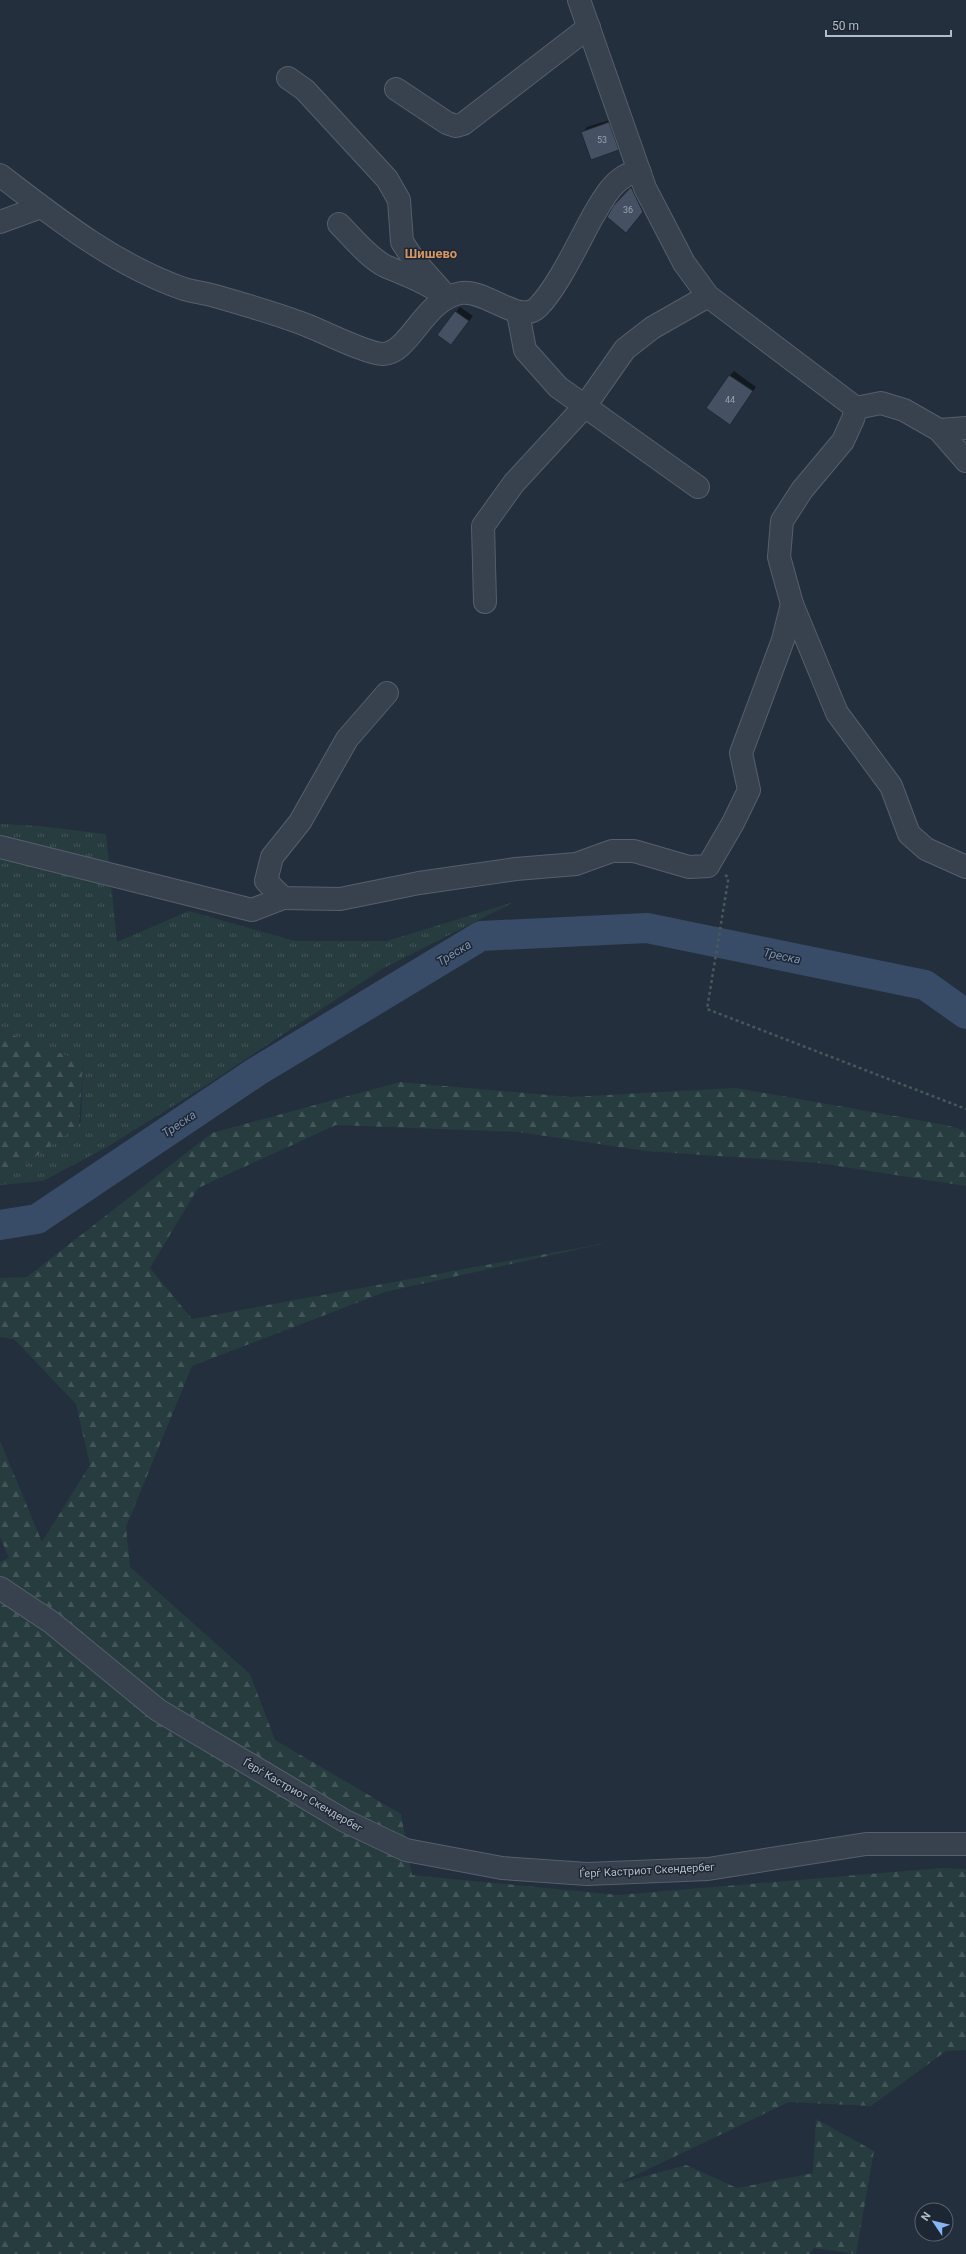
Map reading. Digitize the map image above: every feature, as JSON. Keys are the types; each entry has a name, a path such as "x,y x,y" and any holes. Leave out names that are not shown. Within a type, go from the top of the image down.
{"street":[{"path":"579,0 645,188 684,263 708,296 856,408 881,403 904,410 939,430 966,461"},
{"path":"396,89 447,123 456,126 463,124 589,27"},
{"path":"288,78 305,90 387,179 399,200 402,242 414,260 447,297"},
{"path":"0,175 79,236 153,276 185,289 299,322 382,354 396,350 434,307 447,297 463,293 483,296 518,312 526,314 532,312 550,291 601,202 614,184 627,174 640,173"},
{"path":"0,222 41,206"},
{"path":"339,224 365,250 384,265 418,279 447,297"},
{"path":"485,602 482,526 514,483 585,406 625,349 652,328 708,296"},
{"path":"518,312 525,350 558,386 698,487"},
{"path":"856,408 853,419 843,441 802,490 782,521 779,557 792,604 837,712 891,786 909,834 915,841 926,849 966,867"},
{"path":"939,430 966,428"},
{"path":"0,846 252,910 283,898 340,899 419,883 516,869 576,864 612,851 634,851 689,868 708,866 734,823 749,790 741,754 783,640 792,604"},
{"path":"283,898 266,881 272,857 300,822 347,740 387,693"},
{"name":"Ѓерѓ Кастриот Скендербег","path":"0,1588 51,1622 158,1710 345,1822 406,1850 502,1868 587,1874 708,1869 866,1844 966,1844"}],"path":[{"path":"728,881 707,1009 966,1109"}],"green space":[{"path":"0,824 39,826 106,834 117,942 189,911 295,941 387,941 514,902 382,969 202,1088 107,1147 43,1181 0,1185 0,1181 81,1122 83,1062 0,1030"},
{"path":"0,1030 83,1062 79,1126 0,1181"},
{"path":"400,1082 570,1097 736,1088 946,1125 966,1131 966,1186 819,1163 646,1151 518,1132 336,1125 198,1188 150,1268 192,1319 606,1243 385,1292 192,1366 126,1527 130,1567 250,1674 275,1740 401,1814 412,1875 618,1895 940,1868 966,1869 966,2050 946,2051 871,2106 789,2102 617,2184 686,2165 737,2188 813,2173 816,2119 874,2151 856,2254 814,2248 810,2254 0,2254 0,1562 9,1558 0,1537 0,1441 42,1542 90,1465 76,1404 14,1339 0,1337 0,1278 27,1277 212,1133"}],"building":[{"path":"609,122 619,150 591,160 581,132"},
{"path":"631,187 643,212 626,233 607,217 613,206"},
{"path":"455,311 469,321 451,345 437,335"},
{"path":"729,375 753,391 730,425 706,408"}],"waterway":[{"name":"Треска","path":"0,1225 37,1219 256,1072 481,936 647,928 925,985 966,1014"}],"district":[{"name":"Шишево","path":"431,253"}]}
